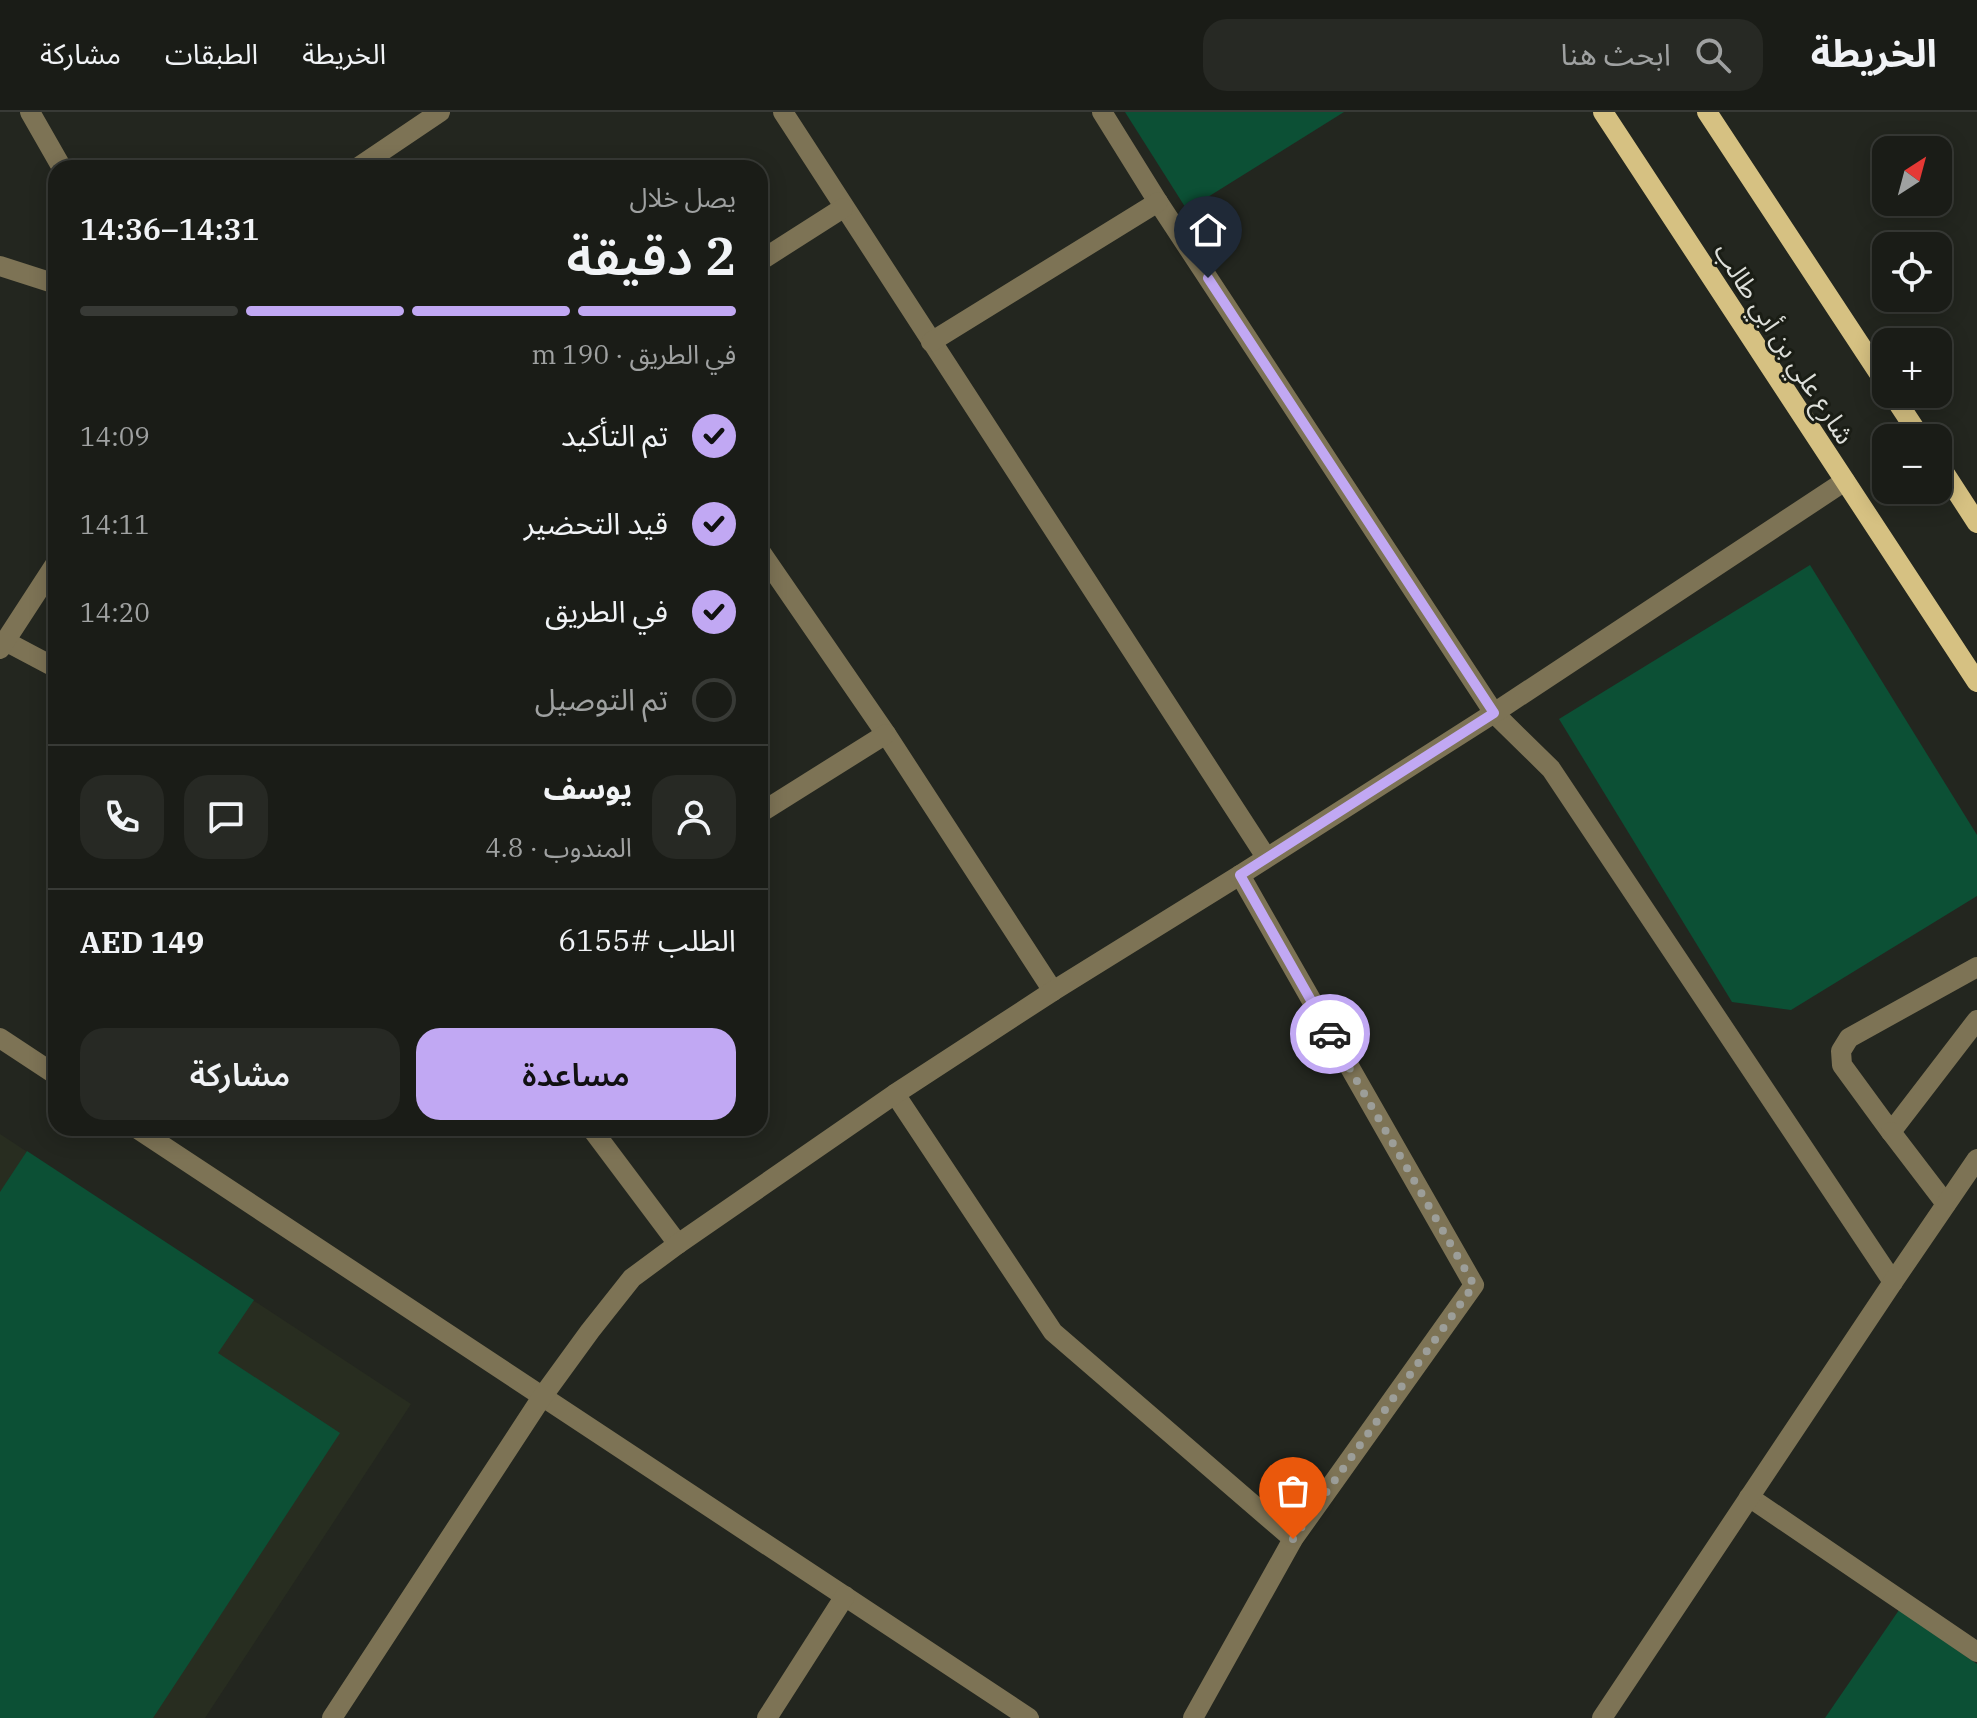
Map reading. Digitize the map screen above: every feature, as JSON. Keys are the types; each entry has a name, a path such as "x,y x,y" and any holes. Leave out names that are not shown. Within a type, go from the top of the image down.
{"main road":[{"name":"شارع علي بن أبي طالب","path":"1603,112 1977,682"},
{"path":"1707,112 1872,363"},
{"path":"1952,485 1977,523"}],"street":[{"path":"30,112 57,160"},
{"path":"369,160 440,112"},
{"path":"783,112 1266,857"},
{"path":"1102,112 1494,713 1551,769 1893,1282"},
{"path":"931,342 1158,202"},
{"path":"768,256 843,208"},
{"path":"0,266 48,281"},
{"path":"332,1718 542,1397 632,1278 895,1094 1494,713 1845,481"},
{"path":"768,563 886,734 1053,991"},
{"path":"48,575 3,645 48,665"},
{"path":"768,808 886,734"},
{"path":"1193,1718 1293,1539 1474,1285 1240,875"},
{"path":"1946,1204 1845,1072 1841,1051 1849,1038 1977,967"},
{"path":"1891,1132 1977,1020"},
{"path":"0,1038 48,1070"},
{"path":"895,1094 1053,1332 1293,1539"},
{"path":"148,1136 1029,1718"},
{"path":"597,1136 678,1244"},
{"path":"1602,1718 1977,1159"},
{"path":"1749,1497 1977,1652"},
{"path":"767,1718 845,1596"}],"shaded area":[{"path":"0,1134 411,1404 205,1718 0,1718"}],"building":[{"path":"1125,112 1344,112 1187,210"},
{"path":"1810,565 1977,835 1977,896 1791,1010 1732,1002 1559,719"},
{"path":"27,1151 254,1300 218,1353 340,1433 153,1718 0,1718 0,1192"},
{"path":"1899,1610 1977,1664 1977,1718 1825,1718"}],"way so far":[{"path":"1293,1539 1474,1285 1330,1034"}],"route":[{"path":"1208,278 1494,713 1240,875 1330,1034"}]}
